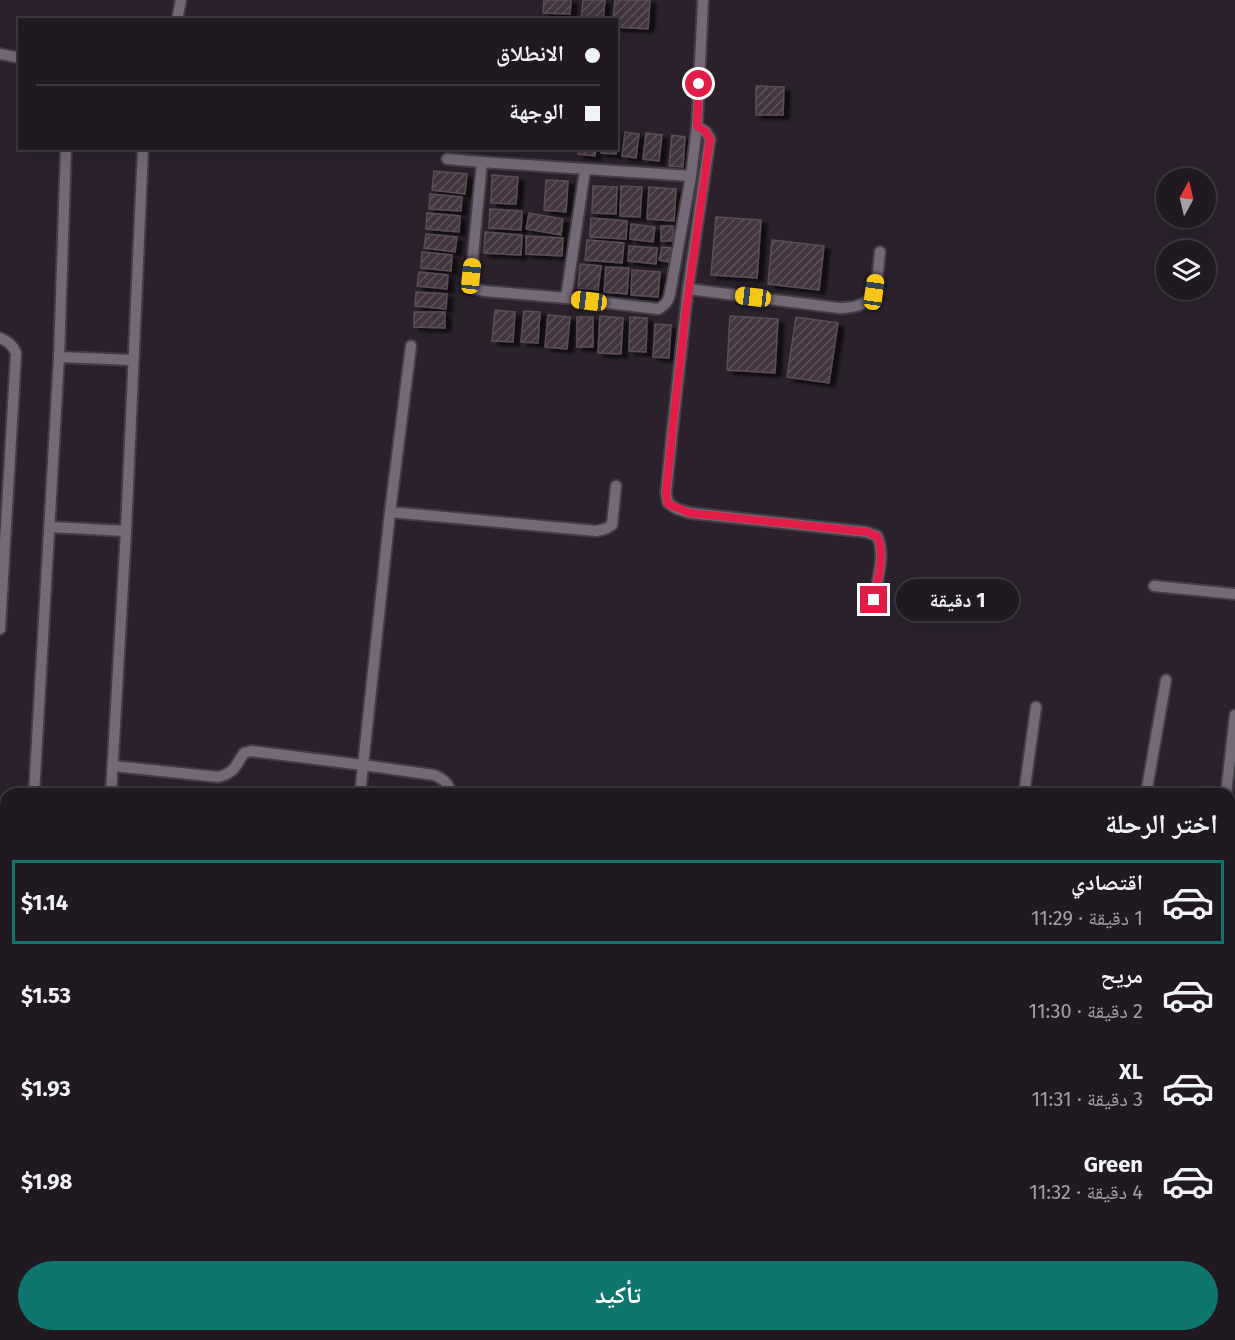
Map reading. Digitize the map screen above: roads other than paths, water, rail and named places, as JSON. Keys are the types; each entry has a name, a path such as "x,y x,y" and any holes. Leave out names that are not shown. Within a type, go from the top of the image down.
{"street":[{"path":"177,18 181,0"},
{"path":"482,162 471,276 474,288 484,291 658,309 665,306 671,288 691,176 697,126 703,0"},
{"path":"0,54 18,58"},
{"path":"697,126 706,132 710,139 688,289 666,493 668,504 690,513 867,532 877,536 881,544 874,600"},
{"path":"34,788 59,357 66,150"},
{"path":"111,788 126,531 143,150"},
{"path":"447,159 691,176"},
{"path":"566,298 585,170"},
{"path":"688,289 839,308 856,308 866,302 874,292 880,252"},
{"path":"0,338 8,341 16,353 0,629"},
{"path":"361,788 390,512 411,346"},
{"path":"59,357 132,360"},
{"path":"390,512 596,531 612,525 616,486"},
{"path":"50,527 126,531"},
{"path":"1154,586 1235,594"},
{"path":"1147,788 1166,680"},
{"path":"1025,788 1036,707"},
{"path":"1227,788 1235,715"},
{"path":"112,766 218,777 228,775 237,766 244,753 251,751 434,775 443,779 448,788"}]}
